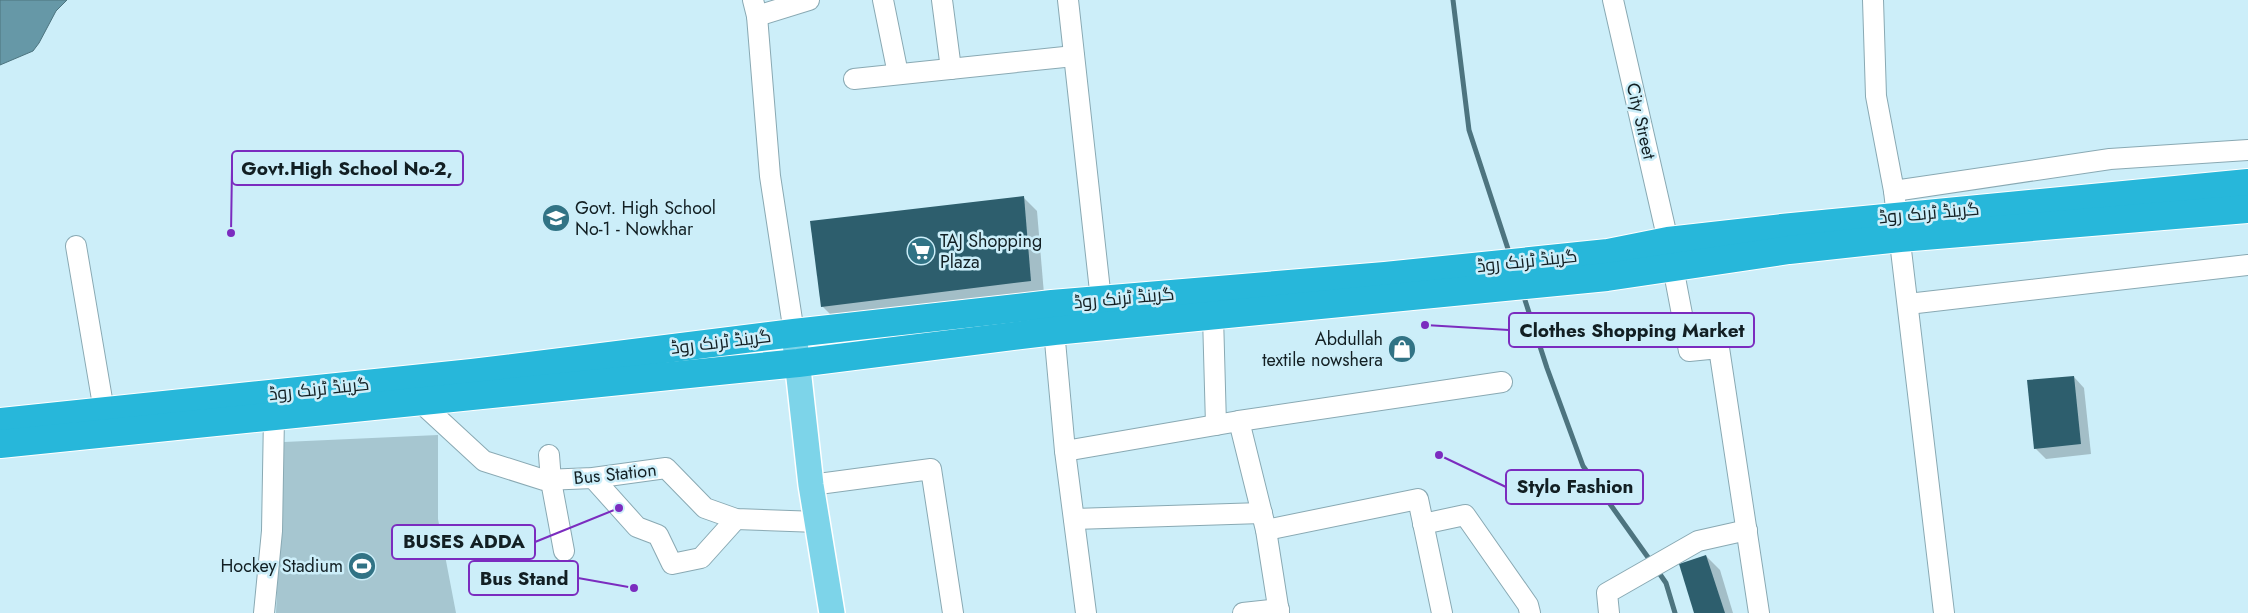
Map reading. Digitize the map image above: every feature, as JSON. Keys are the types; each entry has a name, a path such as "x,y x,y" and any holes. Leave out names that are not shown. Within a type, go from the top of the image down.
{"highway":[{"name":"گرینڈ ٹرنک روڈ","path":"0,422 472,373 794,333 1052,304 1384,287 1608,265 1897,215 2248,183"},
{"name":"گرینڈ ٹرنک روڈ","path":"1897,215 2248,209"},
{"name":"گرینڈ ٹرنک روڈ","path":"0,444 798,363 1054,331 1213,316 1384,287"}],"main road":[{"path":"794,333 811,485 832,613"}],"street":[{"path":"794,333 770,176 755,8 809,0"},
{"path":"883,0 898,74"},
{"path":"942,0 951,69"},
{"path":"1068,0 1101,300"},
{"name":"City Street","path":"1613,0 1671,254 1689,351 1719,348 1747,530"},
{"path":"1873,0 1876,96 1897,215 1944,613"},
{"path":"854,79 1074,56"},
{"path":"1897,215 2110,159 2248,150"},
{"path":"76,246 104,411"},
{"path":"1908,304 2248,264"},
{"path":"1052,304 1065,451 1086,613"},
{"path":"1213,316 1216,425"},
{"path":"1065,451 1240,421 1502,382"},
{"name":"Bus Station","path":"419,401 484,461 551,481 593,478 666,468 705,508 736,519 818,522"},
{"path":"264,613 272,530 274,416"},
{"path":"1240,421 1264,521 1279,611 1242,613"},
{"path":"549,455 551,481 564,551"},
{"path":"811,485 931,469 953,613"},
{"path":"593,478 637,527 658,535 672,564 701,558 736,519"},
{"path":"1074,520 1264,521 1418,499 1442,613"},
{"path":"1423,524 1465,515 1528,605 1530,613"},
{"path":"1609,613 1606,592 1698,541 1747,530 1759,613"}],"shaded area":[{"path":"0,0 67,0 56,11 33,51 0,65"},
{"name":"Hockey Stadium","path":"438,435 438,519 456,613 276,613 284,442"}],"building":[{"name":"TAJ Shopping Plaza","path":"1024,196 1031,281 821,307 810,221"},
{"path":"2074,376 2081,444 2034,449 2027,380"},
{"path":"1706,555 1725,613 1694,613 1679,564"}],"waterway":[{"path":"1453,0 1469,130 1510,255"},
{"path":"1523,294 1547,368 1583,466 1652,563"},
{"path":"1657,570 1666,583 1675,613"}],"place":[{"name":"Govt. High School No-1 - Nowkhar","path":"556,218"},
{"name":"Govt.High School No-2,","path":"231,233"},
{"name":"TAJ Shopping Plaza","path":"921,251"},
{"name":"Clothes Shopping Market","path":"1425,325"},
{"name":"Abdullah textile nowshera","path":"1402,349"},
{"name":"Stylo Fashion","path":"1439,455"},
{"name":"BUSES ADDA","path":"619,508"},
{"name":"Hockey Stadium","path":"362,566"},
{"name":"Bus Stand","path":"634,588"}]}
